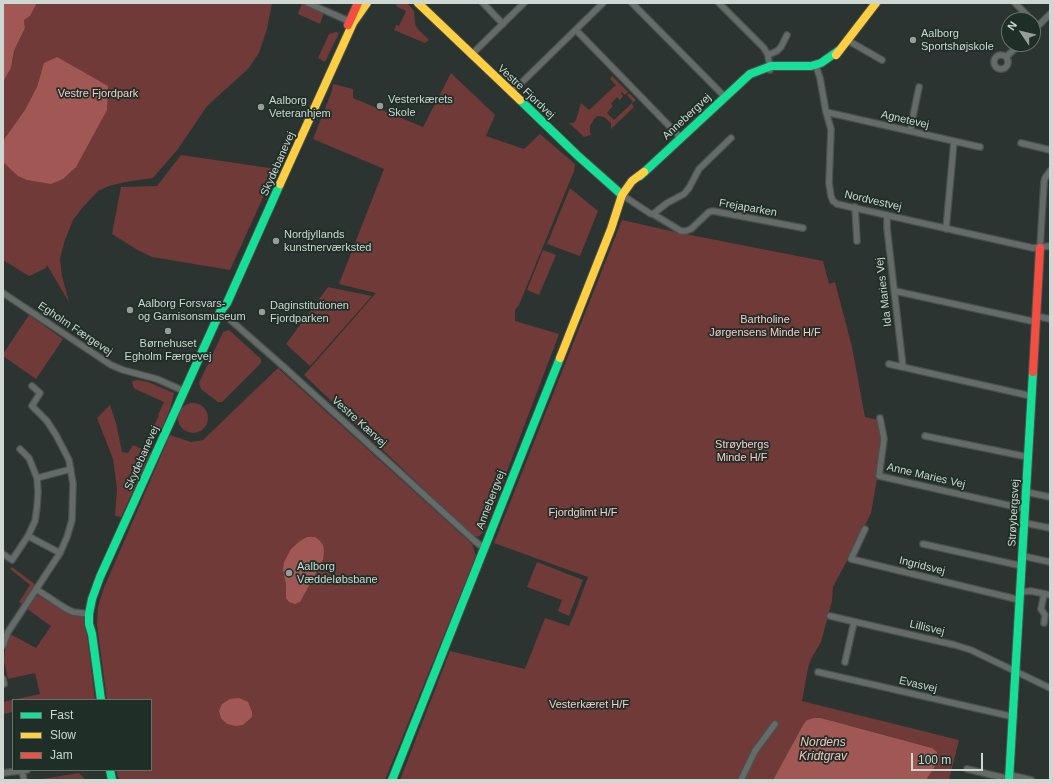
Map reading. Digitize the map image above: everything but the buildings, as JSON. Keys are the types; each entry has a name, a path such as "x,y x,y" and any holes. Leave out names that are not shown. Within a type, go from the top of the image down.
{"street":[{"path":"308,3 351,22"},
{"name":"Skydebanevej","path":"101,699 92,634 89,624 92,599 100,577 220,312 227,303 358,3"},
{"name":"Skydebanevej","path":"351,22 366,3"},
{"name":"Vestre Fjordvej","path":"418,3 511,93 609,184 624,196"},
{"path":"483,3 503,24"},
{"path":"471,55 524,3"},
{"path":"511,93 603,3"},
{"path":"632,3 725,97"},
{"path":"719,3 764,48 768,55 770,69"},
{"name":"Annebergvej","path":"770,69 807,71 817,69 829,63 876,3"},
{"path":"1015,3 1024,12"},
{"path":"1041,23 1050,14"},
{"path":"576,30 681,138"},
{"path":"768,55 777,51 786,35"},
{"path":"847,40 882,60"},
{"name":"Annebergvej","path":"392,780 624,196 644,172 754,71 812,66 821,63 838,51"},
{"path":"1006,57 1011,52"},
{"name":"Nordvestvej","path":"817,69 831,129 832,138 829,183 833,201 837,204 1033,248 1050,246"},
{"path":"910,131 919,87"},
{"name":"Agnetevej","path":"826,112 980,147"},
{"path":"653,214 667,203 684,194 700,169 731,138"},
{"path":"946,229 954,141"},
{"path":"1021,143 1050,150"},
{"path":"1040,248 1044,182 1050,171"},
{"name":"Frejaparken","path":"624,196 651,214 681,231 691,229 713,211 803,228"},
{"path":"855,207 857,241"},
{"name":"Ida Maries Vej","path":"887,215 903,367"},
{"name":"Strøybergsvej","path":"1010,778 1040,248"},
{"path":"895,291 1036,319 1050,320"},
{"name":"Egholm Færgevej","path":"3,292 111,365 123,370 157,379 184,391"},
{"name":"Vestre Kærvej","path":"220,312 284,367 484,548"},
{"path":"889,364 1031,396"},
{"path":"3,645 8,632 60,553 72,520 74,486 69,460 47,421 32,406 40,393 32,386"},
{"name":"Anne Maries Vej","path":"880,418 884,438 879,476 1025,509"},
{"path":"925,436 1028,458"},
{"path":"3,554 12,560 28,536 35,521 38,492 37,478 29,458 20,449"},
{"path":"37,478 70,469"},
{"path":"1026,492 1050,498"},
{"path":"1025,523 1050,528"},
{"name":"Ingridsvej","path":"864,529 851,559 1020,600"},
{"path":"28,536 60,553"},
{"path":"923,544 1022,566"},
{"path":"1023,556 1050,562"},
{"path":"36,589 73,612 89,614"},
{"path":"1021,592 1031,591 1047,595 1041,609 1046,615 1044,623"},
{"name":"Lillisvej","path":"830,616 955,644 971,650 1050,688"},
{"path":"845,662 854,622"},
{"name":"Evasvej","path":"818,672 1014,717"},
{"path":"3,679 4,684"},
{"path":"741,780 755,751 775,724"},
{"path":"967,769 1010,778 1031,780"},
{"path":"3,774 19,771"}],"green space":[{"name":"Vestre Fjordpark","path":"37,3 272,3 267,29 259,53 248,69 207,106 178,149 153,178 125,182 109,186 98,191 73,220 64,243 60,259 62,276 69,302 47,265 46,268 29,276 3,260 3,82 11,68 14,51 25,28 24,19 30,16"},
{"path":"302,3 324,13 320,24 298,14"},
{"path":"397,3 407,3 414,11 415,24 429,40 425,43 394,30 396,25 399,26 406,11 396,6"},
{"path":"336,32 339,33 325,62 318,58 329,34"},
{"path":"451,73 495,115 486,136 524,149 540,134 575,164 574,171 519,305 515,310 515,321 559,334 484,532 478,537 471,534 304,375 376,293 339,284 384,169 313,139 332,91 333,84 353,89 353,98 423,127"},
{"path":"612,76 628,92 625,95 622,92 621,93 623,96 620,100 617,97 611,104 613,106 607,113 614,120 633,102 627,95 629,93 636,100 632,104 634,107 611,129 611,123 604,117 598,116 590,126 591,135 584,137 569,123 573,123 576,120 581,103 589,110 616,85 610,79"},
{"path":"181,155 276,169 230,270 152,257 112,234 121,187 157,186"},
{"path":"570,188 598,211 580,256 547,244"},
{"path":"622,220 823,261 829,284 835,282 852,347 865,417 879,420 881,456 871,513 833,587 832,601 821,642 811,659 808,668 802,701 959,740 949,780 926,780 938,762 932,748 821,718 814,718 803,725 773,780 400,780 450,651 525,669 545,618 569,626 575,612 588,577 494,543"},
{"path":"543,250 556,255 539,295 527,290"},
{"path":"328,287 372,296 310,366 286,344"},
{"path":"29,315 63,339 36,379 3,356"},
{"path":"229,330 261,359 261,363 222,402 218,402 201,389 199,383 223,332"},
{"name":"Aalborg Væddeløbsbane","path":"278,368 472,544 476,556 385,780 119,780 116,771 152,771 152,699 107,699 97,625 98,607 103,590 170,435 191,442 203,440"},
{"path":"138,380 148,382 174,393 170,409 161,430 153,427 164,402 135,389 132,381"},
{"path":"193,403 199,404 207,412 207,424 199,432 193,433 187,432 179,424 178,418 179,412 187,404"},
{"path":"110,405 116,423 122,452 128,453 133,445 151,453 121,517 115,516 117,489 113,459 97,418"},
{"path":"537,562 583,580 569,616 558,611 562,600 527,587"},
{"path":"12,567 36,585 23,605 19,602 30,585 10,569"},
{"path":"38,595 66,612 85,617 95,699 17,699 40,694 35,673 8,679 4,661 5,650 10,634 36,648 51,626 27,609"},
{"path":"12,700 12,712 3,714 3,702"},
{"path":"79,773 86,780 36,780"}],"water":[{"path":"3,3 37,3 30,16 24,20 25,28 14,51 11,68 3,82"},
{"path":"57,57 108,86 107,110 76,167 63,179 51,184 27,180 18,176 3,162 3,141 25,110 37,87 44,63"},
{"path":"307,537 315,537 323,545 323,560 300,602 295,604 289,602 286,598 286,584 283,570 284,562 291,549"},
{"path":"239,698 248,702 252,712 252,717 243,725 236,726 227,724 221,718 219,711 222,704 230,699"},
{"name":"Nordens Kridtgrav","path":"821,718 932,748 937,752 938,762 926,780 773,780 803,725 807,720"}],"traffic: fast":[{"path":"640,176 750,74 771,66 811,66 821,63 838,51"},
{"path":"520,100 577,155 622,195"},
{"path":"101,699 92,634 89,624 92,599 100,577 220,312 227,303 280,184"},
{"path":"392,780 560,358"},
{"path":"1009,780 1033,372"},
{"path":"110,771 112,780"}],"traffic: slow":[{"path":"280,184 353,23 367,3"},
{"path":"418,3 520,100"},
{"path":"836,55 876,3"},
{"path":"560,358 611,229 622,195 632,181 644,172"}],"traffic: jam":[{"path":"348,25 358,3"},
{"path":"1033,372 1040,248"}],"place":[{"name":"Aalborg Sportshøjskole","path":"913,40"},
{"name":"Vesterkærets Skole","path":"380,106"},
{"name":"Aalborg Veteranhjem","path":"261,107"},
{"name":"Nordjyllands kunstnerværksted","path":"276,241"},
{"name":"Aalborg Forsvars- og Garnisonsmuseum","path":"130,310"},
{"name":"Daginstitutionen Fjordparken","path":"262,312"},
{"name":"Børnehuset Egholm Færgevej","path":"168,331"},
{"name":"Aalborg Væddeløbsbane","path":"289,573"}],"park label":[{"name":"Bartholine Jørgensens Minde H/F","path":"765,326"},
{"name":"Strøybergs Minde H/F","path":"742,451"},
{"name":"Fjordglimt H/F","path":"583,513"},
{"name":"Vesterkæret H/F","path":"589,705"}]}
